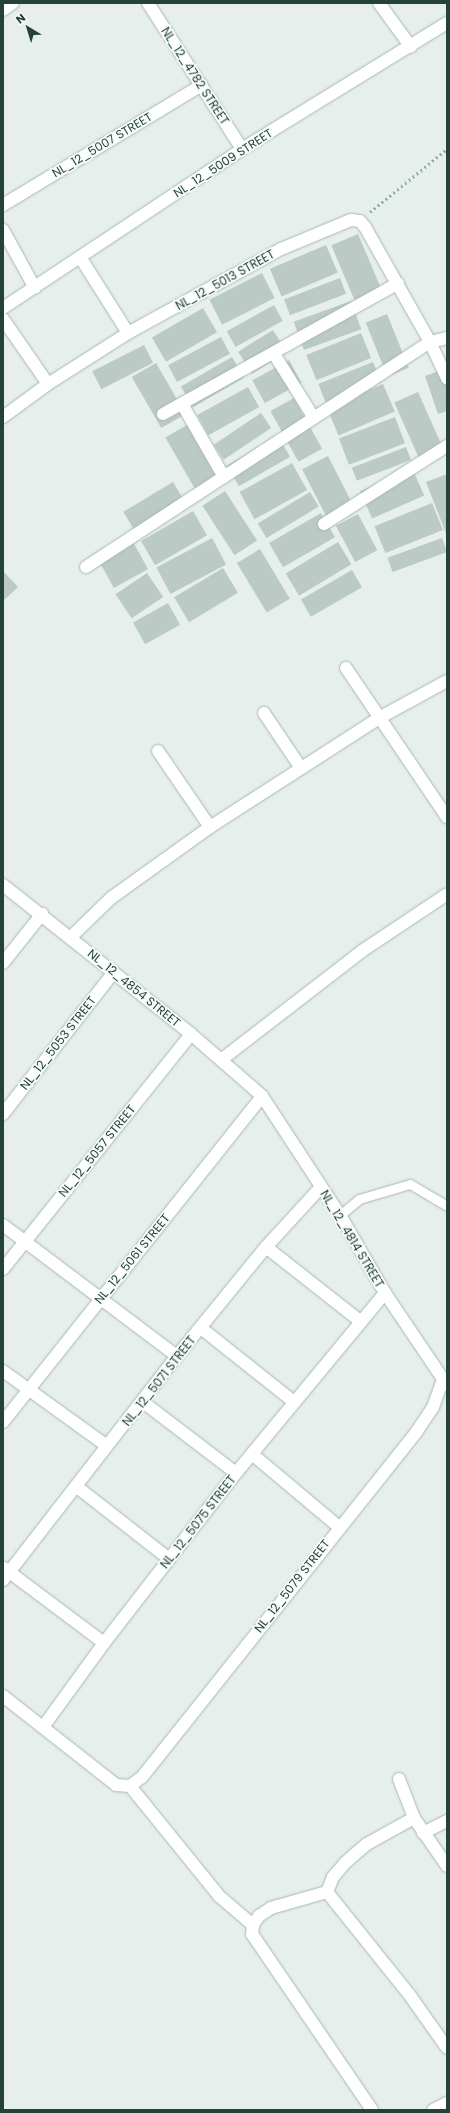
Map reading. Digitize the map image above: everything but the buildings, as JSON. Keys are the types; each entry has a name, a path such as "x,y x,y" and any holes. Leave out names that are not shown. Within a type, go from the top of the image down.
{"street":[{"path":"3,10 13,3"},
{"name":"NL_12_4782 STREET","path":"148,3 242,149"},
{"path":"379,3 411,47"},
{"name":"NL_12_5009 STREET","path":"3,308 242,149 411,47 447,23"},
{"name":"NL_12_5007 STREET","path":"3,205 202,85"},
{"name":"NL_12_5013 STREET","path":"3,417 48,384 128,333 281,249 350,220 360,221"},
{"path":"360,221 398,283 430,342 447,378"},
{"path":"3,230 34,288"},
{"path":"80,257 128,333"},
{"path":"163,414 274,354 398,283"},
{"path":"3,319 48,384"},
{"path":"86,567 430,342 447,338"},
{"path":"274,354 314,418"},
{"path":"182,404 224,477"},
{"path":"324,524 447,446"},
{"path":"346,668 447,817"},
{"path":"71,937 111,898 210,827 379,718 447,681"},
{"path":"264,713 301,768"},
{"path":"158,751 210,827"},
{"name":"NL_12_4854 STREET","path":"3,885 42,914 191,1034 262,1096"},
{"path":"221,1060 362,951 447,894"},
{"path":"3,963 42,914"},
{"name":"NL_12_5053 STREET","path":"3,1114 114,972"},
{"name":"NL_12_5057 STREET","path":"3,1269 191,1034"},
{"name":"NL_12_4814 STREET","path":"262,1096 340,1215 385,1293 445,1382"},
{"name":"NL_12_5061 STREET","path":"3,1422 262,1096"},
{"name":"NL_12_5071 STREET","path":"5,1573 77,1487 177,1356 266,1247 321,1187"},
{"path":"3,1225 177,1356"},
{"path":"266,1247 360,1321"},
{"name":"NL_12_5075 STREET","path":"43,1727 104,1643 236,1473 360,1321 385,1293"},
{"path":"201,1328 294,1402"},
{"path":"3,1371 107,1446"},
{"name":"NL_12_5079 STREET","path":"130,1786 142,1777 339,1527 417,1431 433,1407 445,1382"},
{"path":"143,1402 236,1473"},
{"path":"252,1454 339,1527"},
{"path":"77,1487 169,1559"},
{"path":"5,1573 104,1643"},
{"path":"3,1696 116,1785 130,1786 219,1896 253,1925"},
{"path":"399,1779 414,1818 447,1866"},
{"path":"327,1892 333,1877 346,1862 367,1844 414,1818"},
{"path":"423,1833 447,1821"},
{"path":"327,1892 271,1908 259,1916 253,1925 252,1934 256,1942 372,2110"},
{"path":"327,1892 411,1997 447,2048"},
{"path":"433,2110 447,2103"}],"lane":[{"path":"340,1215 359,1200 410,1184 447,1206"}],"path":[{"path":"360,221 447,149"}]}
